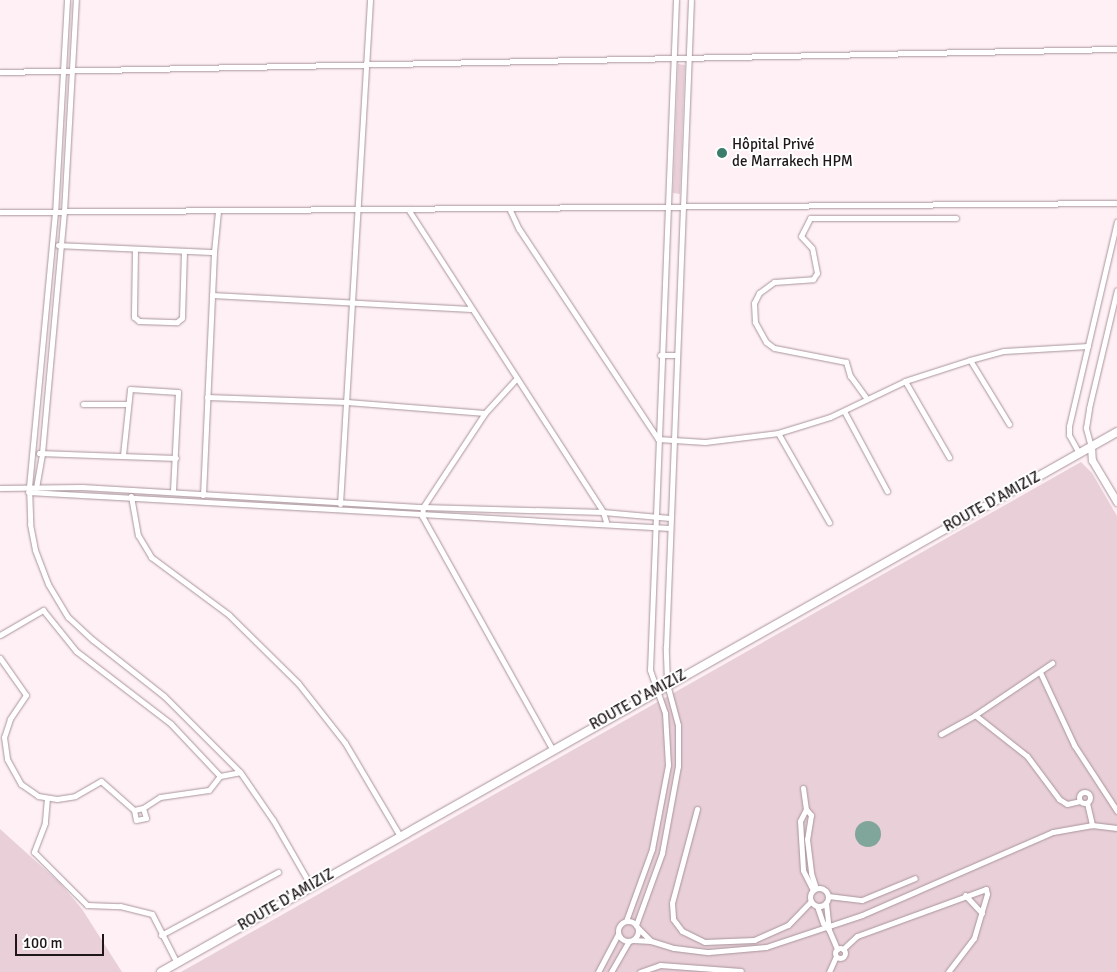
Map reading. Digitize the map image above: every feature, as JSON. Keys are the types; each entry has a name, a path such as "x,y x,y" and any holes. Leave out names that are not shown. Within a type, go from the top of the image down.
{"main road":[{"name":"ROUTE D'AMIZIZ","path":"162,972 656,690 1117,432"}],"street":[{"path":"32,495 29,486 34,452 55,212 67,0"},
{"path":"76,0 74,70 64,212 59,245 42,453 36,486 32,495 30,518 35,550 48,584 68,617 93,640 164,696 240,772 273,820 311,886"},
{"path":"340,510 352,303 360,210 370,0"},
{"path":"598,972 618,934 618,927 626,920 646,868 664,794 667,728 650,670 658,517 660,355 676,0"},
{"path":"611,972 637,926 656,872 674,796 680,744 667,684 670,518 681,207 691,0"},
{"path":"0,72 1117,49"},
{"path":"0,212 1117,203"},
{"path":"510,208 519,229 658,439 674,441 732,440 778,433 844,411 905,381 970,360 1004,351 1088,346"},
{"path":"408,209 603,512 606,522"},
{"path":"203,501 214,252 218,211"},
{"path":"867,399 850,376 846,362 774,348 766,342 755,322 754,303 759,293 774,282 813,279 817,273 812,248 801,236 810,218 956,218"},
{"path":"1092,460 1079,453 1068,435 1117,222"},
{"path":"52,244 135,250 214,252"},
{"path":"135,250 134,317 139,321 168,322 178,322 182,318 184,251"},
{"path":"1117,290 1088,408 1086,428 1092,460 1117,502"},
{"path":"212,295 471,309"},
{"path":"660,355 676,355"},
{"path":"970,360 1009,424"},
{"path":"516,379 485,413 423,507 422,516 552,749"},
{"path":"905,381 949,457"},
{"path":"123,455 129,390 132,388 178,392 173,492"},
{"path":"207,397 347,402 485,413"},
{"path":"84,404 127,404"},
{"path":"844,411 887,491"},
{"path":"778,433 829,522"},
{"path":"34,452 176,458"},
{"path":"0,488 23,489 29,486 36,486 131,490 423,507 603,512 670,518"},
{"path":"23,489 32,495 203,501 422,516 606,522 670,528"},
{"path":"131,490 138,535 152,557 229,615 298,683 345,744 400,836"},
{"path":"0,635 43,610 76,651 171,724 220,776"},
{"path":"0,658 26,695 6,727 6,759 21,784 47,798 75,796 101,781 134,810"},
{"path":"940,734 975,715 1052,663"},
{"path":"1040,672 1070,738 1117,811"},
{"path":"975,715 1027,756 1059,799 1067,804 1080,800 1087,803"},
{"path":"134,810 143,808 160,797 209,790 220,776 240,772"},
{"path":"1092,825 1087,803 1090,795 1100,787"},
{"path":"697,809 672,903 672,919 682,931 705,942 754,940 788,925 811,901 815,889 810,873 807,838 811,815 806,809 802,788"},
{"path":"1080,800 1082,793 1090,795"},
{"path":"47,798 45,823 34,852 88,905 152,914 161,935 177,963"},
{"path":"134,810 133,817 139,821 146,818 143,808"},
{"path":"806,809 800,821 803,870 815,889"},
{"path":"618,934 630,941 651,941 690,951 734,951 766,947 828,929 1053,832 1092,825 1117,828"},
{"path":"161,935 278,872"},
{"path":"815,889 822,889 828,896 862,900 915,878"},
{"path":"836,956 843,956 844,949 857,936 965,895 986,889 988,894 970,947 948,972"},
{"path":"965,895 982,913"},
{"path":"828,896 826,902 828,929"},
{"path":"811,901 818,906 836,949 836,956 829,972"},
{"path":"818,906 826,902"},
{"path":"626,920 637,926 651,941"},
{"path":"836,949 844,949"},
{"path":"640,972 660,965 741,971"}],"shaded area":[{"path":"678,64 685,65 680,194 673,193"},
{"path":"1081,462 1092,473 1117,516 1117,972 181,972"},
{"path":"868,821 877,825 881,834 877,843 868,847 859,843 855,834 859,825"},
{"path":"0,829 60,883 82,909 122,972 0,972"}],"place":[{"name":"Hôpital Privé de Marrakech HPM","path":"722,153"}]}
